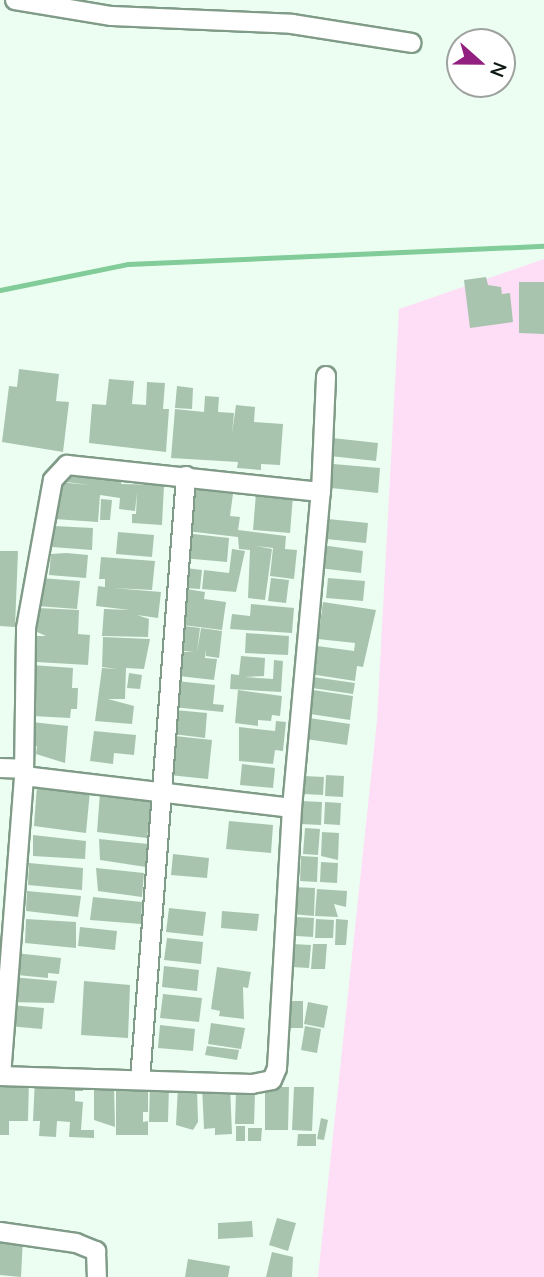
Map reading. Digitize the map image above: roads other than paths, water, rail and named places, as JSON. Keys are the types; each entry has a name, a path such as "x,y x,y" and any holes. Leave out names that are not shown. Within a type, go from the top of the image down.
{"street":[{"path":"15,0 112,16 292,24 412,43"},
{"path":"321,492 67,465 53,480 26,628 24,773 6,927 1,1076 252,1084 272,1080 277,1068 292,808 321,492 326,376"},
{"path":"140,1080 186,476"},
{"path":"0,768 161,793 292,808"},
{"path":"0,1232 76,1243 96,1251 97,1277"}],"waterway":[{"path":"0,290 128,264 544,246"}]}
